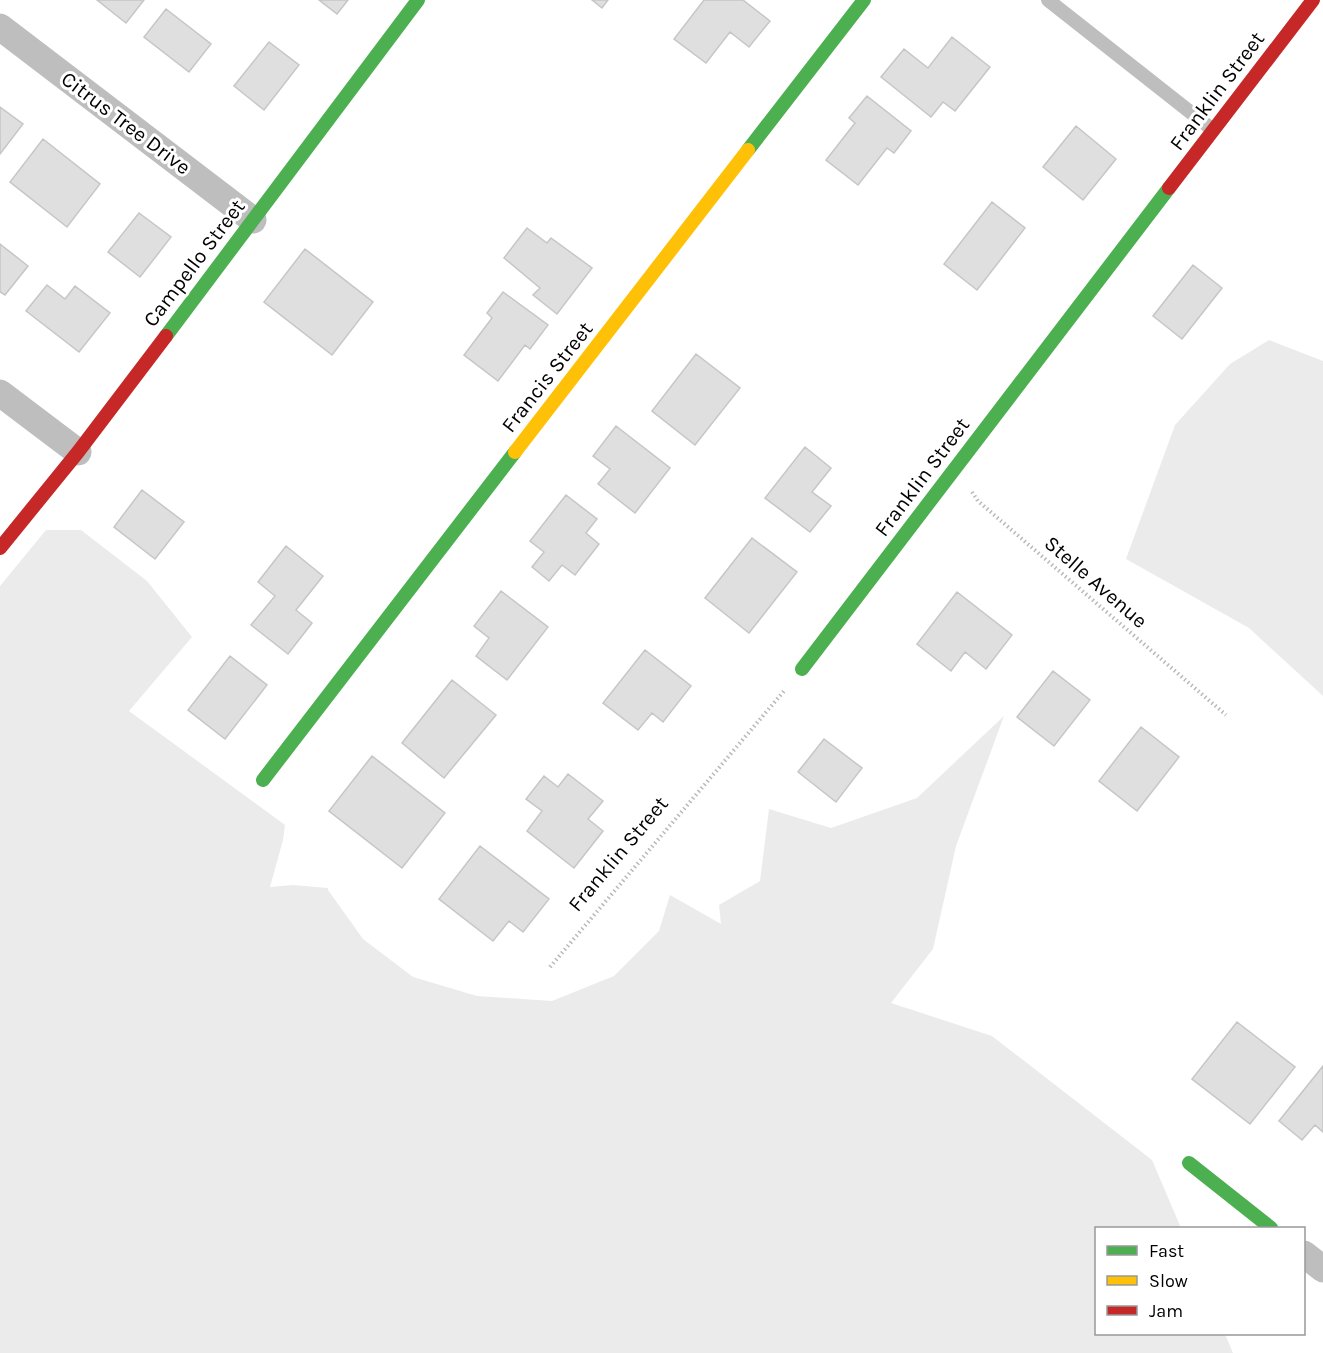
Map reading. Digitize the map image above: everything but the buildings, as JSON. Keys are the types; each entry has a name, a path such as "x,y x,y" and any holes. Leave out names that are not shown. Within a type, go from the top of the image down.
{"street":[{"name":"Campello Street","path":"0,548 78,452 418,0"},
{"name":"Francis Street","path":"263,780 864,0"},
{"name":"Franklin Street","path":"802,669 1313,0"},
{"name":"Citrus Tree Drive","path":"0,27 253,220"},
{"path":"0,393 78,452"},
{"path":"1189,1163 1270,1227"},
{"path":"1305,1255 1323,1269"}],"lane":[{"path":"1048,0 1213,130"}],"path":[{"name":"Stelle Avenue","path":"960,462 967,487 978,501 1226,715"},
{"name":"Franklin Street","path":"550,967 802,669"}],"shaded area":[{"path":"1269,340 1323,361 1323,696 1249,628 1126,559 1175,425 1230,364"},
{"path":"46,530 81,530 147,581 192,637 129,711 285,825 270,887 293,885 328,888 363,939 413,977 477,996 552,1001 614,976 659,931 670,895 721,924 719,905 760,881 769,809 831,828 917,798 1004,716 956,846 933,949 891,1003 992,1036 1152,1160 1181,1227 1095,1227 1095,1335 1225,1335 1233,1353 0,1353 0,586"}],"traffic: fast":[{"path":"166,336 418,0"},
{"path":"748,150 864,0"},
{"path":"802,669 1169,188"},
{"path":"263,780 515,452"},
{"path":"1189,1163 1270,1227"}],"traffic: slow":[{"path":"515,452 748,150"}],"traffic: jam":[{"path":"1169,188 1313,0"},
{"path":"0,548 78,452 166,336"}]}
